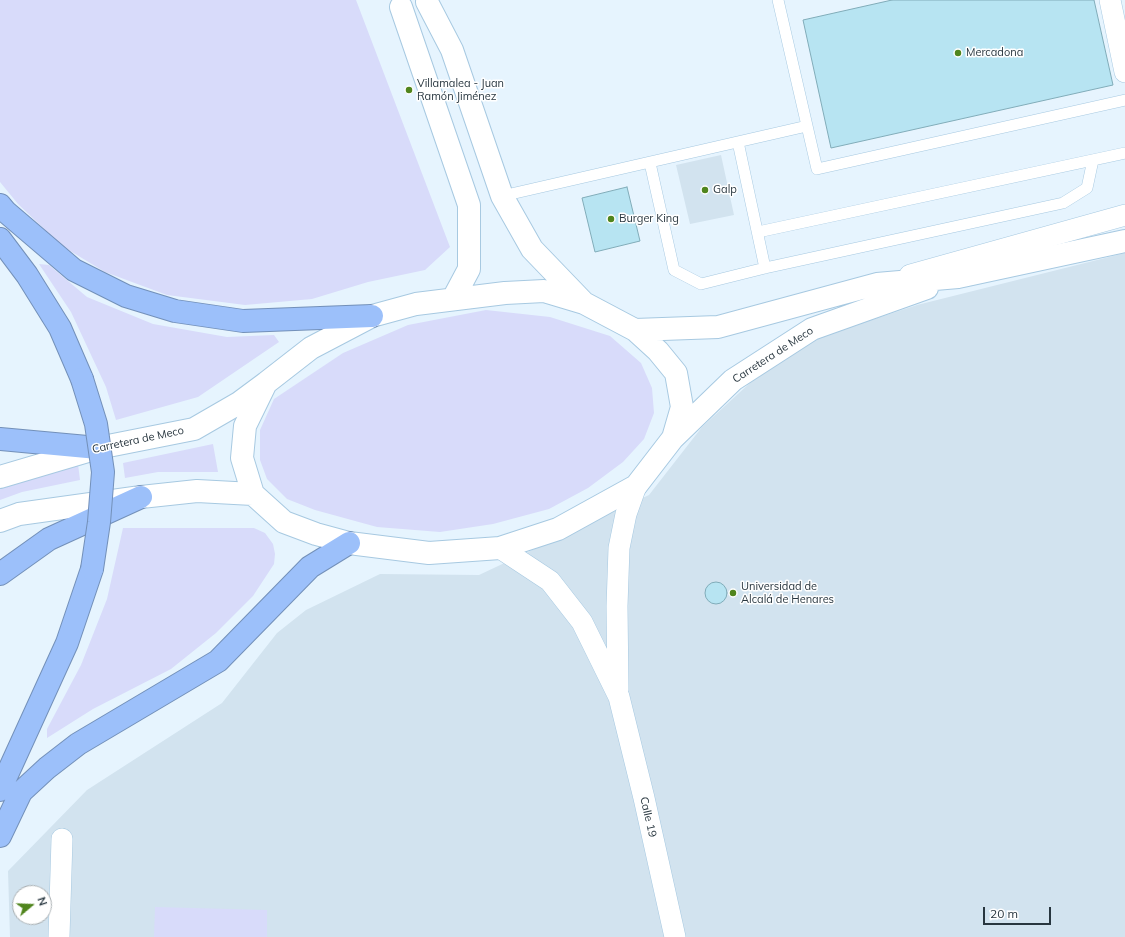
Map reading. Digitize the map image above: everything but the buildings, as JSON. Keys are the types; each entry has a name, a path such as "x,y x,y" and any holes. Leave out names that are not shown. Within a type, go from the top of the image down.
{"highway":[{"path":"0,205 5,211 74,270 126,296 174,311 243,321 372,316"},
{"path":"0,239 27,275 60,328 82,379 96,424 103,472 99,522 92,569 67,643 0,790"},
{"path":"0,439 98,448"},
{"path":"0,574 49,539 141,497"},
{"path":"0,836 20,792 47,768 78,744 218,661 310,567 349,543"}],"street":[{"path":"1110,0 1125,72"},
{"path":"266,383 245,426 242,458 253,494 284,522 349,543 429,553 500,548 558,529 636,486 673,438 682,407 676,373 658,351 635,330 584,303 532,249 502,196 452,50 428,1 420,7 411,9 397,4"},
{"path":"397,4 469,205 469,268 453,299"},
{"path":"877,284 1125,215"},
{"name":"Carretera de Meco","path":"635,330 718,327 877,284 958,277 1125,241"},
{"name":"Carretera de Meco","path":"673,438 733,380 812,329 958,277"},
{"name":"Carretera de Meco","path":"0,477 98,448 194,429 239,404 311,348 372,316 416,304 453,299 544,291 584,303"},
{"name":"Calle 19","path":"636,486 626,514 619,548 616,606 619,697 644,798 675,937"},
{"path":"0,521 19,514 141,497 197,491 253,494"},
{"name":"Calle 19","path":"500,548 550,581 582,622 619,697"},
{"path":"59,937 62,839"}],"lane":[{"path":"778,0 817,169 1125,100"},
{"path":"502,196 807,126"},
{"path":"738,142 765,268"},
{"path":"758,232 1125,153"},
{"path":"650,163 674,270 701,284 765,268 1063,203 1087,188 1093,160"}],"shaded area":[{"path":"0,0 356,0 450,247 425,270 368,282 312,299 245,305 167,295 105,272 62,246 18,204 0,182"},
{"name":"Galp","path":"721,155 734,215 690,224 676,165"},
{"name":"Universidad de Alcalá de Henares","path":"1125,253 1125,937 10,937 8,871 87,790 222,703 277,633 306,610 380,574 479,575 649,495 702,427 764,370 820,337 917,305"},
{"path":"39,264 49,265 87,297 153,324 227,337 274,335 279,342 198,397 116,420 106,387 71,312"},
{"path":"486,310 550,317 610,336 641,363 652,388 654,413 644,439 623,462 588,488 549,509 493,524 440,532 377,527 315,510 287,499 267,479 260,460 260,430 274,399 343,353 408,325"},
{"path":"213,444 218,472 158,472 125,478 123,463"},
{"path":"78,464 80,480 22,492 0,500 0,488"},
{"path":"123,528 254,528 265,533 273,544 275,554 274,564 253,596 216,633 171,669 93,709 47,738 47,729 81,665 107,599"},
{"path":"155,907 267,910 267,937 154,937"}],"place":[{"name":"Mercadona","path":"958,53"},
{"name":"Villamalea - Juan Ramón Jiménez","path":"409,90"},
{"name":"Galp","path":"705,190"},
{"name":"Burger King","path":"611,219"},
{"name":"Universidad de Alcalá de Henares","path":"733,593"}]}
